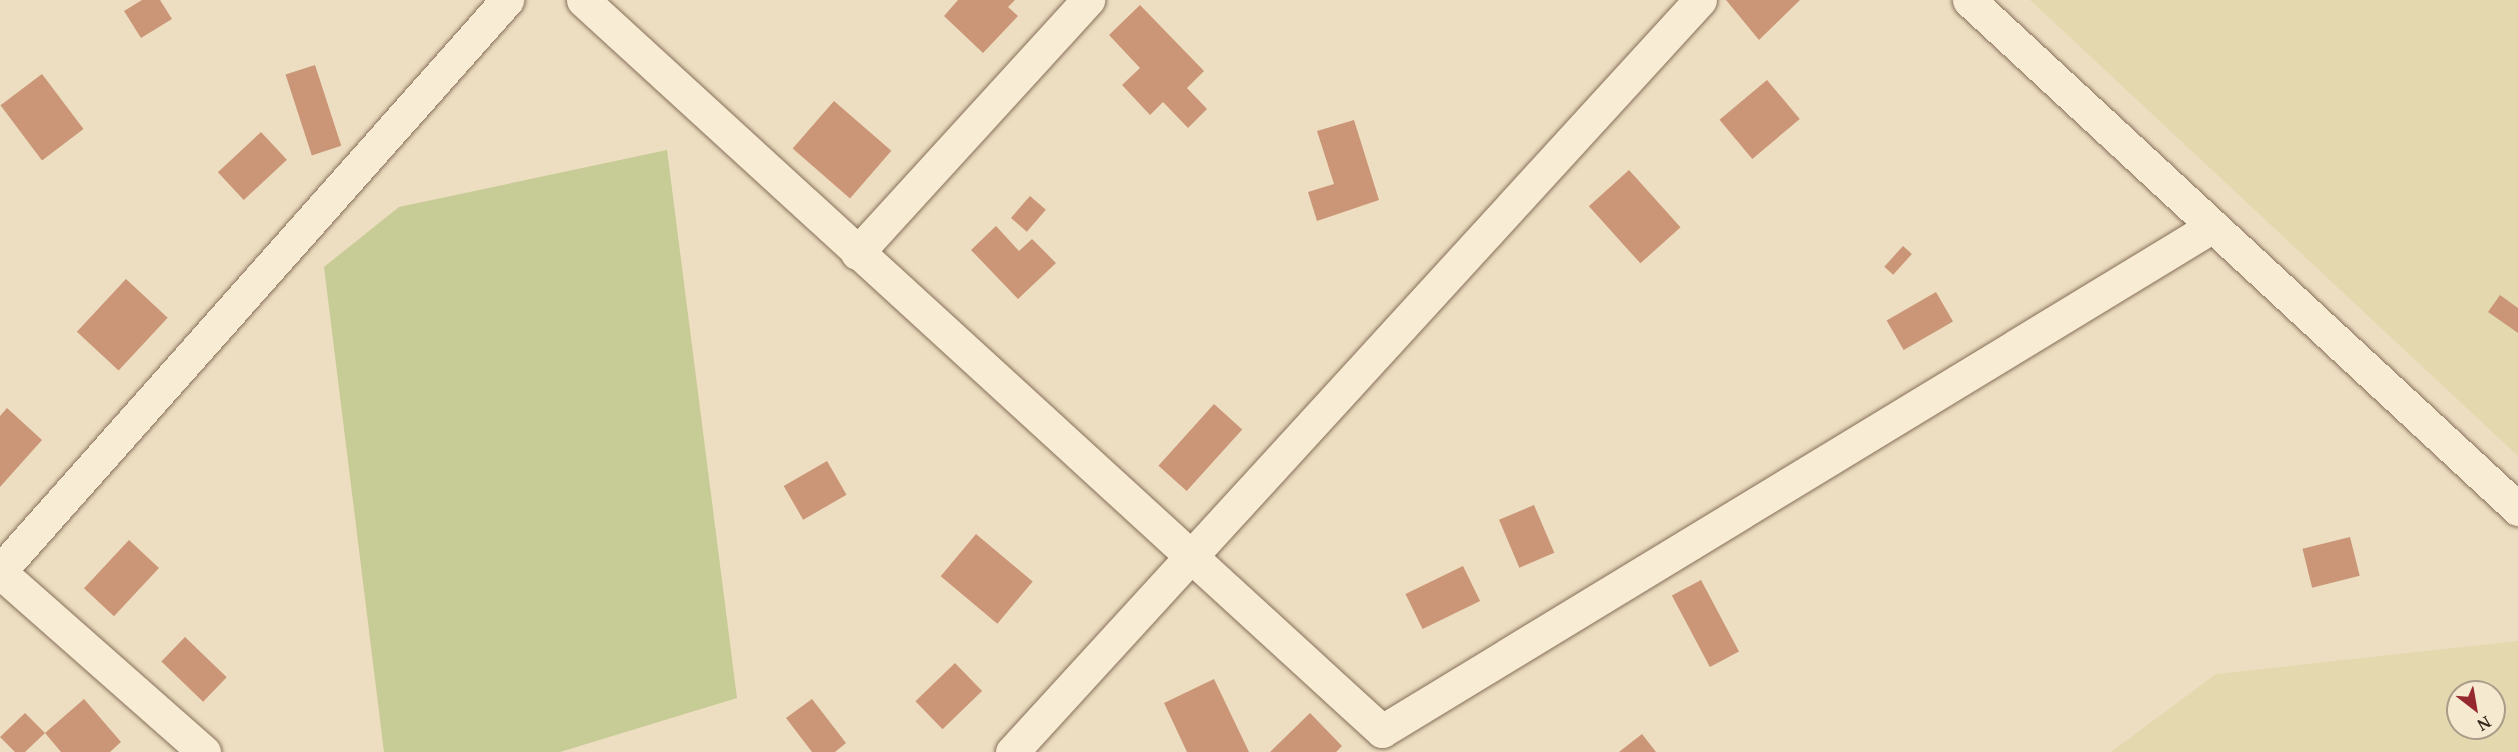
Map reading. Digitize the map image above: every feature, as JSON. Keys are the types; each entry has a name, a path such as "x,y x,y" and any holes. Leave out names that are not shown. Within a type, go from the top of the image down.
{"street":[{"path":"204,752 0,571 507,0"},
{"path":"583,0 1382,731 2213,226"},
{"path":"857,253 1089,0"},
{"path":"1011,752 1700,0"},
{"path":"1969,0 2518,509"}],"shaded area":[{"path":"2030,0 2518,0 2518,456"},
{"path":"2518,641 2518,752 2111,752 2216,674"}],"green space":[{"path":"667,150 737,698 560,752 384,752 324,267 399,207"}],"building":[{"path":"142,0 160,0 172,19 141,38 124,11"},
{"path":"958,0 1015,0 1008,7 1018,16 983,53 944,16"},
{"path":"1726,0 1800,0 1759,40"},
{"path":"1140,5 1204,71 1187,88 1207,109 1188,128 1163,102 1150,115 1122,85 1140,68 1109,35"},
{"path":"315,65 341,146 312,155 286,75"},
{"path":"42,74 84,129 42,160 0,105"},
{"path":"1767,80 1800,119 1752,159 1720,120"},
{"path":"834,101 891,151 850,198 793,149"},
{"path":"1354,120 1379,200 1317,221 1308,192 1334,184 1317,131"},
{"path":"261,132 287,160 244,200 218,172"},
{"path":"1629,170 1681,227 1640,263 1589,206"},
{"path":"1030,196 1046,210 1027,232 1011,218"},
{"path":"996,226 1019,251 1032,239 1056,263 1018,299 971,250"},
{"path":"1903,246 1912,254 1893,275 1884,267"},
{"path":"126,279 168,318 119,371 77,332"},
{"path":"1936,292 1953,321 1904,350 1887,320"},
{"path":"2500,295 2518,308 2518,333 2488,312"},
{"path":"1214,404 1242,429 1187,491 1158,466"},
{"path":"7,408 42,440 0,487 0,416"},
{"path":"827,461 846,495 803,520 784,486"},
{"path":"1534,505 1554,553 1519,568 1499,520"},
{"path":"976,534 1033,582 997,624 941,576"},
{"path":"2350,537 2360,576 2312,588 2302,549"},
{"path":"129,540 159,568 114,616 84,588"},
{"path":"1463,566 1480,601 1423,629 1405,594"},
{"path":"1701,580 1739,652 1710,667 1672,595"},
{"path":"185,637 227,677 203,702 161,661"},
{"path":"955,663 982,691 943,729 915,701"},
{"path":"1214,679 1249,752 1187,752 1164,703"},
{"path":"84,699 121,742 110,752 61,752 45,733"},
{"path":"812,699 846,743 835,752 812,752 786,718"},
{"path":"25,713 45,733 25,752 15,752 0,737"},
{"path":"1310,713 1342,746 1336,752 1270,752"},
{"path":"1642,734 1656,752 1619,752"}]}
